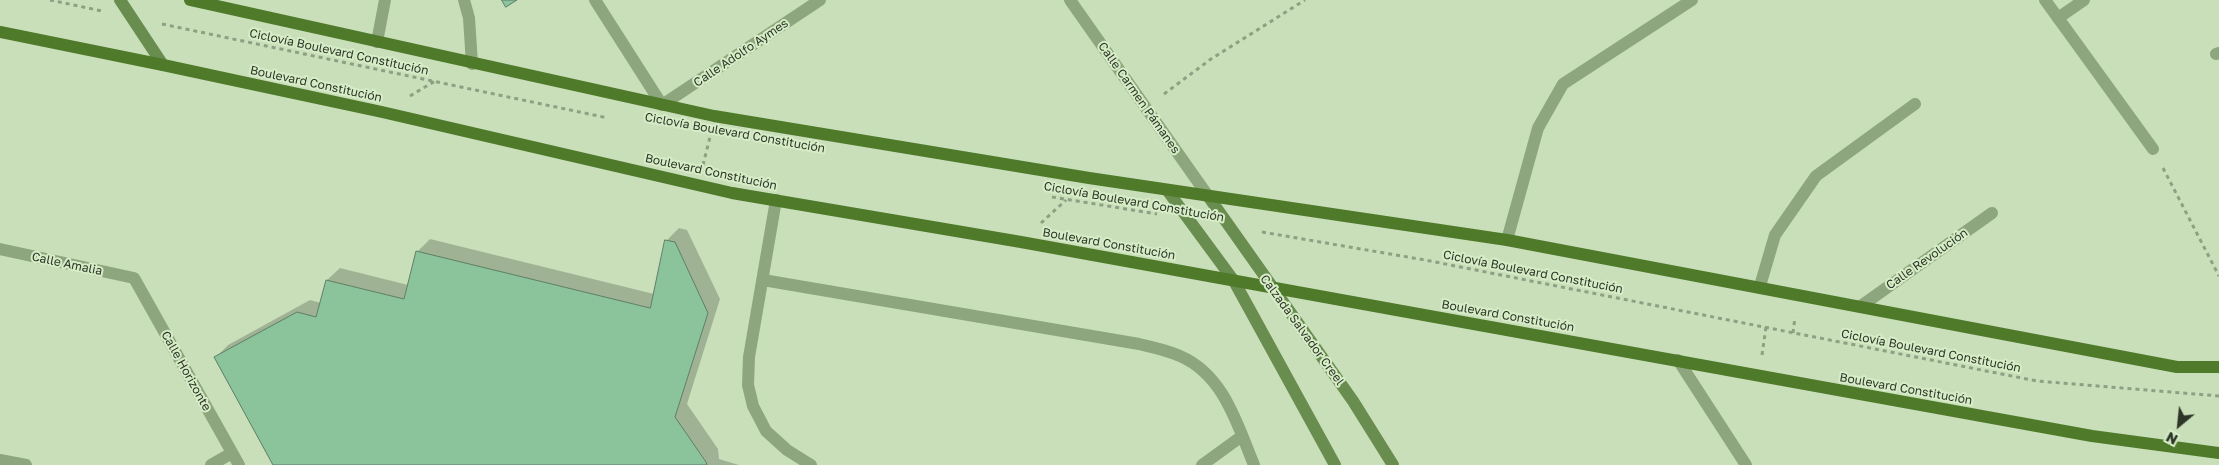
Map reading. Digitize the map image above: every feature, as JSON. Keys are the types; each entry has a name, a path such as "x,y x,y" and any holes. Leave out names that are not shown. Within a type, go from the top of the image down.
{"main road":[{"path":"120,0 163,65"},
{"path":"190,0 472,64 714,116 1089,178 1507,240 1760,286 2177,367 2219,367"},
{"name":"Boulevard Constitución","path":"0,32 382,112 699,185 776,200 1021,242 2092,436 2219,453"},
{"path":"1167,190 1234,281 1335,465"},
{"name":"Calzada Salvador Creel","path":"1208,196 1353,401 1393,465"}],"street":[{"path":"377,42 385,0"},
{"path":"464,0 469,18 472,64"},
{"path":"595,0 662,105"},
{"name":"Calle Adolfo Aymes","path":"662,105 820,0"},
{"name":"Calle Carmen Pámanes","path":"1070,0 1208,196"},
{"path":"1507,240 1538,128 1563,84 1692,0"},
{"path":"2045,0 2153,148"},
{"path":"2058,18 2084,0"},
{"path":"1760,286 1775,235 1816,176 1914,104"},
{"path":"776,200 747,371 751,399 760,420 770,435 787,450 811,465"},
{"name":"Calle Revolución","path":"1861,306 1992,213"},
{"name":"Calle Amalia","path":"0,249 134,278"},
{"name":"Calle Horizonte","path":"134,278 239,465"},
{"path":"763,280 1139,344 1179,355 1200,368 1214,381 1229,406 1254,465"},
{"path":"1678,360 1746,465"},
{"path":"1202,465 1242,436"},
{"path":"211,465 232,453"},
{"path":"0,460 26,465"}],"path":[{"name":"Ciclovía Boulevard Constitución","path":"50,0 615,119"},
{"path":"1145,108 1211,59 1305,0"},
{"path":"382,112 434,81 472,64"},
{"path":"699,185 714,116"},
{"name":"Ciclovía Boulevard Constitución","path":"700,137 719,141"},
{"path":"2153,148 2219,276"},
{"path":"1021,242 1089,178"},
{"name":"Ciclovía Boulevard Constitución","path":"1047,196 1188,219"},
{"name":"Ciclovía Boulevard Constitución","path":"1229,227 1425,260 2037,381 2219,396"}],"building":[{"path":"502,0 517,0 506,7"},
{"path":"665,240 675,242 708,313 675,417 707,465 273,465 214,357 297,312 316,317 326,280 404,299 416,251 650,308"}]}
